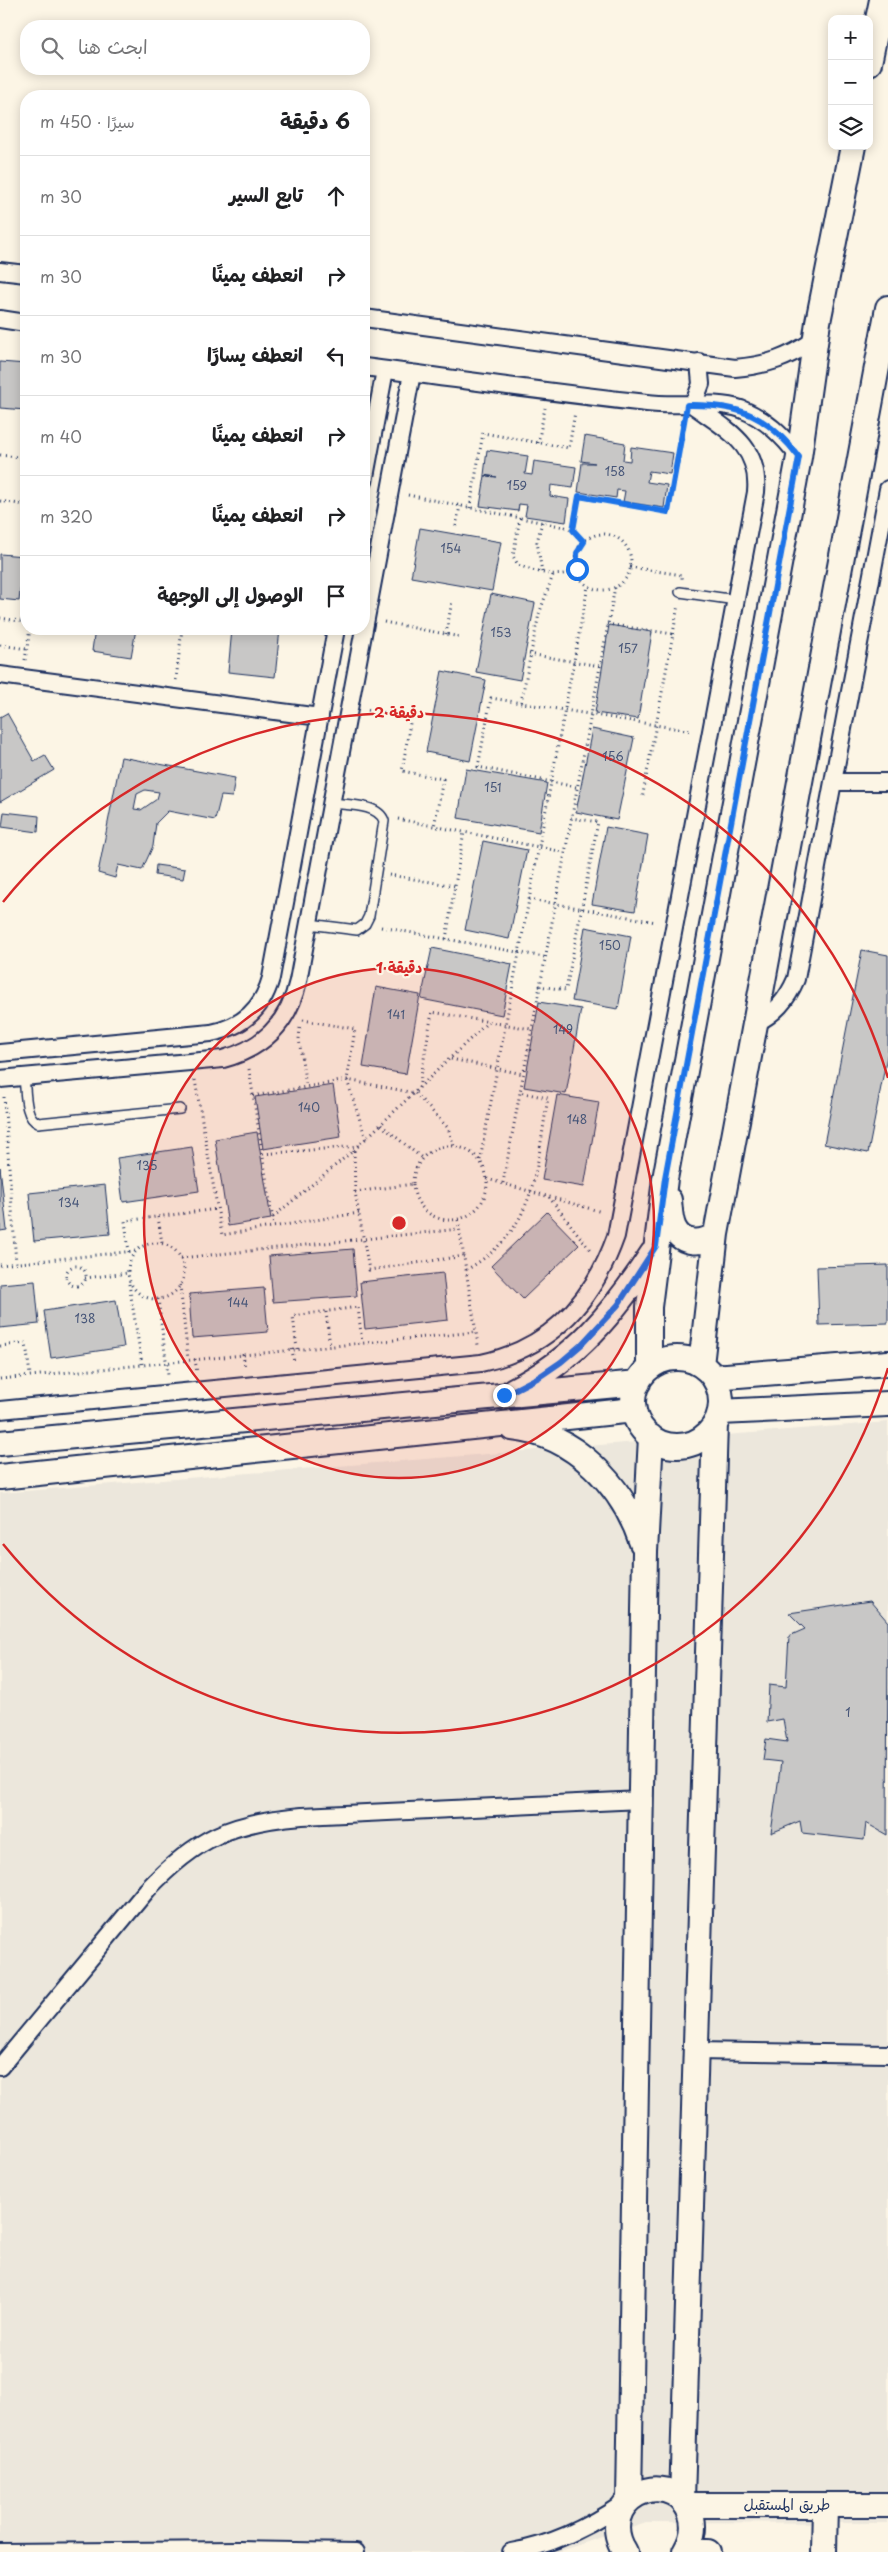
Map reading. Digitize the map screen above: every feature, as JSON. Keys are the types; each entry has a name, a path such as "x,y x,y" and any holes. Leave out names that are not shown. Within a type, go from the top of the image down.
{"street":[{"path":"870,60 882,0"},
{"path":"852,150 815,340 799,457 665,1178 649,1307 644,1376 634,1396 634,1410 640,1425 651,1437 668,1444 686,1445 703,1437 717,1418 888,1404"},
{"path":"0,271 20,273"},
{"path":"684,2503 696,2051 717,1418 720,1394 707,1371 716,1234 888,308"},
{"path":"370,319 735,368 764,365 791,356 815,340"},
{"path":"0,320 20,322"},
{"path":"690,405 701,384 699,362"},
{"path":"370,368 648,404 740,409 764,420 784,436 799,457"},
{"path":"370,450 385,370"},
{"path":"370,598 412,373"},
{"path":"0,1410 481,1363 519,1351 542,1338 580,1304 596,1283 616,1236 756,492 756,470 753,460 740,440 690,405"},
{"path":"754,1024 775,1012 783,1003 796,979 888,488"},
{"path":"0,1053 211,1033 238,1025 256,1010 268,989 271,978 335,635"},
{"path":"1,1079 223,1059 246,1051 267,1038 285,1016 295,997 363,635"},
{"path":"0,675 320,717"},
{"path":"833,782 888,782"},
{"path":"665,1178 673,1227 678,1234 692,1242 709,1239 716,1234"},
{"path":"504,1395 539,1377 581,1345 618,1305 656,1246"},
{"path":"0,1443 504,1395 644,1376 665,1360 674,1358 683,1358 707,1371 888,1363"},
{"path":"0,1477 634,1410"},
{"path":"321,1413 322,1443"},
{"path":"488,1426 518,1429 548,1438 576,1452 600,1472 620,1495 636,1522 645,1552"},
{"path":"625,2552 620,2544 617,2522 628,2501 645,1552 651,1437"},
{"path":"0,2066 171,1864 200,1843 232,1828 266,1819 302,1816 641,1800"},
{"path":"696,2051 888,2054"},
{"path":"511,2552 539,2548 563,2538 637,2494 656,2489 666,2490 684,2503 691,2514 693,2534 685,2552 708,2552"},
{"name":"طريق المستقبل","path":"684,2503 888,2505"},
{"path":"824,2552 825,2505"},
{"path":"0,2552 239,2550 356,2552"}],"lane":[{"path":"680,592 736,600"},
{"path":"309,924 351,931 357,930 365,924 369,916 384,827 383,816 374,810 332,803"},
{"path":"24,1077 29,1112 34,1121 38,1123 180,1109"}],"path":[{"path":"538,443 548,391"},
{"path":"470,508 483,433 568,448 578,394"},
{"path":"573,530 579,496 668,512 690,405"},
{"path":"0,455 20,457"},
{"path":"390,492 542,522 573,530 584,542"},
{"path":"0,501 20,504"},
{"path":"456,526 460,506"},
{"path":"520,518 513,551 518,565 553,575 570,573 577,569"},
{"path":"542,522 536,542 542,572"},
{"path":"605,534 614,536 628,549 631,557 630,567 622,582 614,587 597,589 588,586 582,580 577,569 577,553 584,542 596,535 605,534"},
{"path":"521,702 529,654 539,614 553,575"},
{"path":"480,1160 464,1148 454,1146 437,1148 422,1158 416,1166 412,1184 418,1202 431,1216 448,1221 458,1220 474,1212 480,1205 487,1188 487,1179 480,1160 588,586"},
{"path":"503,1184 614,587"},
{"path":"446,634 452,601"},
{"path":"0,618 20,621"},
{"path":"370,620 460,637"},
{"path":"607,624 673,634 642,799"},
{"path":"22,678 29,635"},
{"path":"174,697 181,635"},
{"path":"0,645 27,649"},
{"path":"529,654 600,666"},
{"path":"576,787 478,767 491,698 711,734"},
{"path":"350,706 411,717 402,771 443,779 434,826"},
{"path":"383,816 564,852"},
{"path":"539,986 566,990 582,909 598,822 571,818"},
{"path":"446,939 464,832"},
{"path":"376,872 455,886"},
{"path":"529,899 675,926"},
{"path":"365,924 544,957"},
{"path":"419,1088 432,1012 531,1029"},
{"path":"285,1016 355,1029 347,1080 366,1139"},
{"path":"306,1020 300,1029 299,1039 306,1087"},
{"path":"272,1217 359,1146 488,1022"},
{"path":"246,1051 274,1227"},
{"path":"450,1058 496,1070 523,1074"},
{"path":"193,1062 222,1235 359,1212"},
{"path":"1,1079 16,1264"},
{"path":"253,1096 347,1080 415,1093 448,1128 454,1146"},
{"path":"466,1270 495,1251 507,1238 526,1208 532,1192 548,1098 520,1092"},
{"path":"381,1125 422,1158"},
{"path":"263,1154 359,1146"},
{"path":"354,1150 355,1192 369,1270 464,1256"},
{"path":"487,1179 619,1216"},
{"path":"355,1192 412,1184"},
{"path":"548,1196 603,1268"},
{"path":"129,1252 125,1221 217,1209"},
{"path":"158,1217 162,1243"},
{"path":"458,1220 481,1363"},
{"path":"181,1258 459,1229"},
{"path":"0,1265 135,1252 152,1243 162,1243 176,1251 184,1266 180,1284 188,1359"},
{"path":"135,1252 130,1260 128,1273 142,1364"},
{"path":"75,1258 77,1266"},
{"path":"72,1266 77,1266 84,1270 85,1278 83,1282 75,1286 68,1281 66,1273 72,1266"},
{"path":"85,1278 128,1273"},
{"path":"129,1279 140,1294 158,1299 167,1297 180,1284"},
{"path":"158,1299 170,1394"},
{"path":"297,1349 292,1316 358,1307 362,1342"},
{"path":"326,1312 330,1346"},
{"path":"0,1378 53,1375 188,1359 476,1332"},
{"path":"0,1346 26,1343 30,1375"},
{"path":"243,1354 245,1370"}],"shaded area":[{"path":"888,1422 888,2523 646,2522 558,2552 0,2552 0,1493"}],"building":[{"path":"0,362 20,364 20,410 0,408"},
{"path":"585,436 625,443 623,460 630,461 631,447 673,453 670,474 649,471 647,482 667,485 664,508 623,502 625,491 617,490 616,498 578,492 582,463 595,463 581,461"},
{"path":"487,450 528,456 525,474 532,475 534,461 576,467 573,488 551,485 550,496 569,499 566,522 525,516 527,505 519,504 518,511 480,506 485,476 497,477 484,475"},
{"path":"420,528 501,542 492,591 411,577"},
{"path":"0,554 20,556 19,601 0,599"},
{"path":"491,594 535,603 520,680 476,672"},
{"path":"609,625 652,632 638,719 595,713"},
{"path":"94,635 135,635 131,657 92,651"},
{"path":"231,635 279,635 275,677 228,672"},
{"path":"442,671 486,680 470,761 426,752"},
{"path":"7,713 34,761 45,755 54,770 0,802 0,717"},
{"path":"592,729 634,738 617,820 576,812"},
{"path":"121,757 235,778 232,797 221,796 215,820 168,811 156,823 153,846 142,870 118,865 115,878 98,873","holes":["145,790 159,792 157,799 141,810 134,809 137,794"]},
{"path":"466,769 547,783 539,832 458,818"},
{"path":"4,812 39,816 38,832 2,827"},
{"path":"606,827 648,835 635,911 592,904"},
{"path":"483,841 527,850 509,939 465,930"},
{"path":"156,865 185,869 183,879 155,875"},
{"path":"585,927 631,936 618,1009 572,1001"},
{"path":"432,948 512,964 502,1015 421,999"},
{"path":"862,950 888,955 888,1051 868,1153 824,1144"},
{"path":"376,987 420,995 406,1074 363,1067"},
{"path":"539,1002 581,1009 566,1094 524,1087"},
{"path":"333,1085 341,1137 263,1149 255,1097"},
{"path":"557,1095 599,1102 584,1187 542,1180"},
{"path":"257,1132 271,1219 228,1226 215,1139"},
{"path":"192,1147 199,1191 123,1202 117,1158"},
{"path":"0,1167 7,1230 0,1231"},
{"path":"105,1185 110,1234 34,1241 29,1193"},
{"path":"547,1212 579,1245 523,1299 491,1266"},
{"path":"353,1249 357,1296 273,1302 269,1256"},
{"path":"888,1265 888,1323 819,1325 817,1267"},
{"path":"443,1273 448,1320 365,1329 360,1282"},
{"path":"35,1281 39,1324 0,1328 0,1284"},
{"path":"264,1288 268,1332 192,1338 189,1294"},
{"path":"116,1300 124,1347 51,1358 44,1311"},
{"path":"870,1601 888,1622 887,1835 866,1823 864,1840 802,1833 800,1821 771,1833 781,1762 763,1760 766,1739 787,1742 783,1719 767,1722 769,1685 786,1687 789,1636 805,1629 789,1613"}],"route":[{"path":"504,1395 539,1377 581,1345 618,1305 656,1246 665,1178 799,457 784,436 764,420 740,409 724,406 687,405 668,512 579,496 573,530 584,542 577,553 575,562 577,569"}]}
